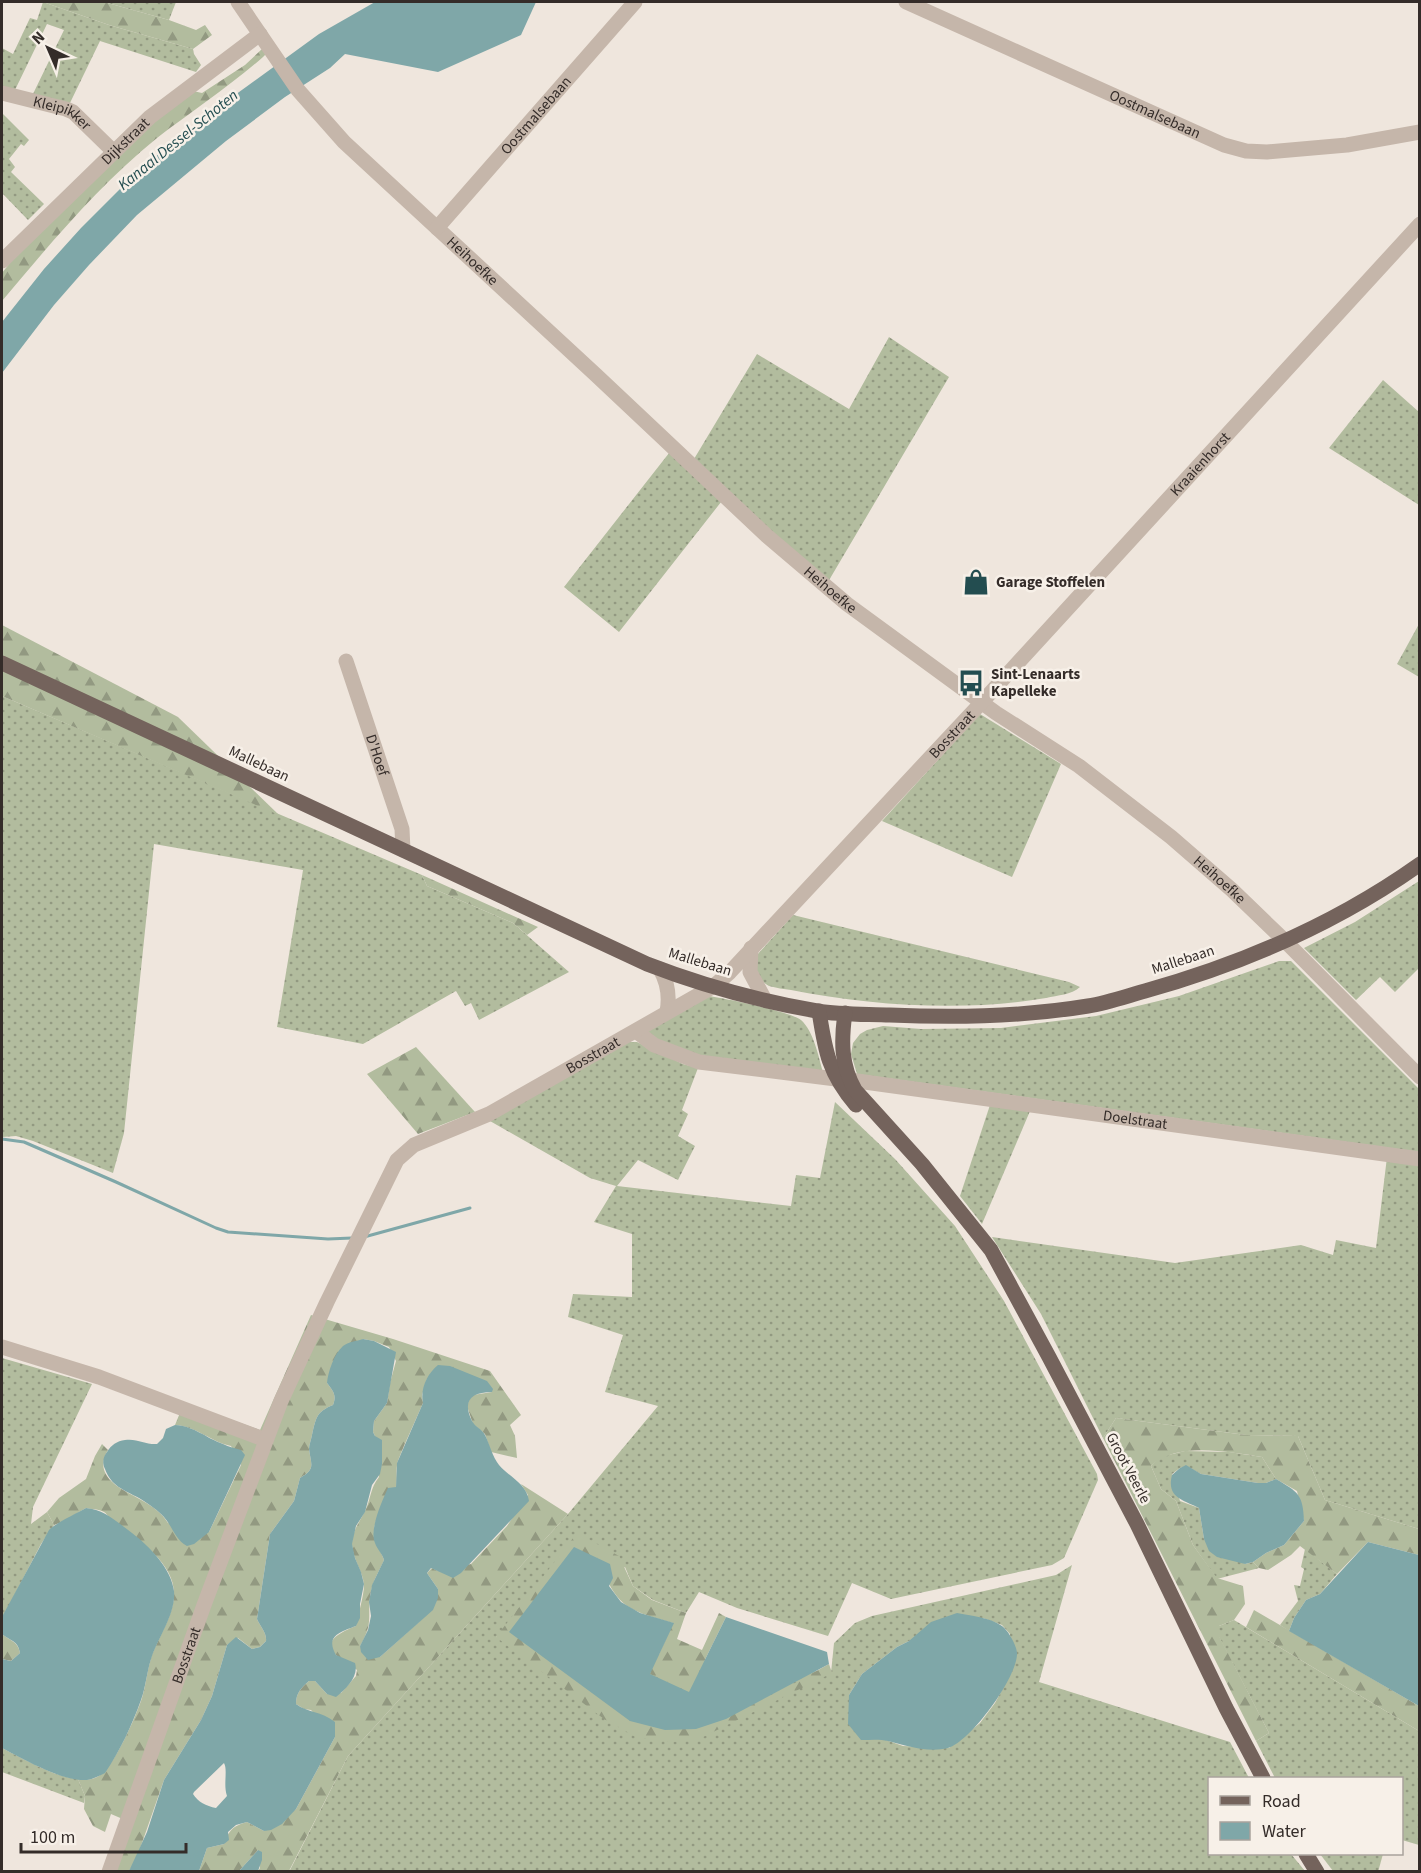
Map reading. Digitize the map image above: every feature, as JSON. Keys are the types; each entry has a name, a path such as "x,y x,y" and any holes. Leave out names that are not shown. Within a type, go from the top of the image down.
{"main road":[{"name":"Mallebaan","path":"2,663 620,952 660,969 714,986 765,1000 819,1011 955,1017 1011,1015 1090,1006 1190,979 1285,941 1370,897 1419,864"},
{"name":"Groot Veerle","path":"819,1011 825,1045 843,1080 855,1090 940,1186 991,1250 1137,1524 1262,1777"},
{"name":"Groot Veerle","path":"843,1080 842,1048 845,1013"},
{"path":"1307,1855 1317,1872"}],"street":[{"name":"Heihoefke","path":"238,2 298,90 344,142 790,557 847,604 982,702 1079,766 1135,808 1206,867 1285,941 1419,1077"},
{"name":"Oostmalsebaan","path":"437,228 635,2"},
{"name":"Oostmalsebaan","path":"906,2 1224,145 1246,151 1267,152 1347,145 1419,132"},
{"name":"Dijkstraat","path":"2,261 150,117 260,34"},
{"name":"Kleipikker","path":"2,93 73,112 113,151"},
{"name":"Kraaienhorst","path":"982,702 1419,226"},
{"name":"D'Hoef","path":"346,661 402,829 403,850"},
{"name":"Bosstraat","path":"109,1872 192,1637 281,1401 397,1160 414,1145 489,1114 714,986 730,972 982,702"},
{"path":"751,948 750,972 765,1000"},
{"path":"660,969 668,986 667,1012"},
{"name":"Doelstraat","path":"636,1031 654,1045 699,1062 1419,1159"},
{"path":"2,1347 99,1377 266,1440"}],"green space":[{"path":"43,2 109,25 193,49 201,65 196,72 100,41 69,105 32,96 64,30 47,24 14,92 2,90 2,48 13,54 30,18 37,20"},
{"path":"43,2 104,2 196,30 205,25 212,35 193,49 109,25"},
{"path":"104,2 176,2 169,20"},
{"path":"262,49 267,53 263,57 135,156 75,216 2,301 2,273 24,245 152,122 193,91 202,93 245,65"},
{"path":"2,113 29,140 24,146 21,144 9,159 15,167 11,172 44,204 28,220 2,193"},
{"path":"889,337 949,377 825,587 725,497 619,632 564,587 673,448 691,464 757,354 849,409"},
{"path":"1383,380 1419,412 1419,505 1329,448"},
{"path":"1419,624 1419,677 1397,664"},
{"path":"2,625 178,717 279,815 2,696"},
{"path":"2,696 422,875 427,886 513,923 569,972 479,1020 471,1003 465,1006 456,991 363,1044 277,1027 303,870 154,844 124,1133 113,1173 33,1141 16,1136 2,1137"},
{"path":"980,714 1061,764 1012,877 882,821"},
{"path":"422,875 538,927 527,935 513,923 427,886"},
{"path":"1419,881 1419,968 1395,992 1380,977 1356,1000 1304,948 1355,922"},
{"path":"793,915 1069,982 1080,987 1068,993 1046,998 951,1006 853,1000 769,986 756,970 754,964 757,955"},
{"path":"1279,961 1291,961 1419,1089 1419,1152 857,1074 851,1054 853,1043 860,1034 883,1026 921,1029 1001,1028 1096,1016 1179,996"},
{"path":"709,996 771,1009 801,1020 812,1037 823,1072 698,1055 660,1042 646,1031"},
{"path":"629,1042 637,1042 683,1064 698,1068 682,1110 688,1114 678,1136 695,1146 678,1180 638,1160 617,1186 791,1206 796,1175 820,1178 835,1102 895,1159 955,1226 1004,1301 1097,1474 1098,1480 1064,1558 1052,1565 891,1599 852,1583 828,1636 737,1608 699,1592 686,1613 653,1600 633,1586 625,1567 496,1637 831,1673 834,1643 855,1623 872,1616 1056,1575 1072,1565 1039,1682 1230,1742 1248,1777 1208,1777 1208,1855 1292,1855 1305,1871 289,1872 348,1756 568,1514 658,1406 605,1392 623,1335 568,1317 573,1294 632,1297 632,1234 594,1222 616,1186 590,1178 490,1121","holes":["983,1618 1002,1625 1010,1634 1012,1671 995,1703 980,1723 949,1748 903,1746 886,1740 849,1695 862,1674 897,1647 909,1641"]},
{"path":"416,1047 475,1112 418,1134 367,1074"},
{"path":"990,1105 1030,1111 982,1224 960,1196"},
{"path":"1387,1157 1419,1161 1419,1529 1325,1500 1298,1436 1246,1435 1116,1418 1103,1438 1041,1314 992,1237 1175,1263 1301,1245 1333,1255 1336,1240 1376,1248"},
{"path":"311,1315 490,1371 521,1415 510,1425 515,1436 517,1458 491,1452 485,1434 473,1424 467,1406 473,1395 492,1392 427,1379 422,1395 423,1403 398,1462 395,1490 379,1514 375,1525 375,1538 384,1560 372,1587 369,1624 360,1646 380,1657 421,1620 438,1589 427,1573 432,1568 438,1571 471,1564 507,1526 528,1495 521,1484 568,1514 348,1756 289,1871 258,1871 260,1868 258,1850 239,1871 199,1871 207,1848 224,1844 230,1832 238,1825 247,1822 264,1831 296,1809 335,1737 311,1710 296,1704 298,1694 309,1681 315,1681 327,1694 341,1693 356,1676 357,1670 337,1656 331,1646 336,1637 356,1626 364,1585 352,1540 379,1477 373,1432 374,1421 387,1403 396,1361 389,1347 363,1339 327,1383 335,1398 333,1405 320,1413 316,1420 309,1447 310,1469 300,1478 294,1501 270,1534 257,1619 266,1641 260,1647 252,1649 238,1638 227,1645 212,1696 201,1720 164,1780 136,1860 129,1871 116,1872 132,1823 111,1814 105,1832 93,1826 84,1809 85,1796 78,1779 92,1779 103,1772 117,1754 129,1729 142,1698 151,1658 169,1618 174,1593 172,1581 160,1560 104,1512 86,1508 54,1525 47,1512 59,1498 86,1479 102,1444 108,1450 104,1468 112,1482 153,1508 168,1523 209,1532 241,1465 231,1446 190,1428 175,1425 184,1403 260,1430"},
{"path":"2,1358 92,1384 33,1507 31,1524 47,1512 54,1525 41,1544 2,1619"},
{"path":"1116,1418 1246,1435 1298,1436 1325,1500 1419,1529 1419,1555 1368,1542 1337,1574 1300,1546 1268,1570 1259,1568 1253,1562 1284,1545 1304,1521 1297,1491 1276,1479 1262,1457 1219,1451 1189,1451 1162,1458 1151,1466 1161,1489 1176,1501 1193,1545 1217,1578 1243,1586 1245,1604 1234,1620 1219,1626 1219,1636 1269,1733 1256,1741 1103,1438"},
{"path":"1185,1451 1229,1452 1262,1457 1276,1479 1258,1483 1201,1474 1186,1466 1172,1474 1180,1501 1199,1508 1204,1539 1245,1564 1253,1562 1259,1568 1217,1579 1193,1545 1176,1501 1161,1489 1151,1466 1160,1457"},
{"path":"577,1533 619,1556 633,1586 652,1600 686,1613 677,1639 702,1650 719,1613 726,1617 689,1692 650,1674 673,1623 643,1614 624,1603 610,1586 597,1557 630,1721 775,1694 829,1664 832,1673 701,1738 672,1742 636,1737 604,1719 496,1637"},
{"path":"1305,1549 1337,1574 1320,1594 1306,1600 1294,1618 1289,1631 1280,1625 1298,1601 1294,1585 1300,1586"},
{"path":"1254,1610 1419,1706 1419,1731 1246,1627"},
{"path":"1234,1620 1419,1731 1419,1845 1403,1840 1403,1777 1274,1777 1256,1741 1269,1733 1219,1637 1219,1626"},
{"path":"2,1634 19,1649 20,1653 11,1661 2,1659"},
{"path":"2,1748 49,1771 78,1779 85,1796 84,1803 2,1772"},
{"path":"1321,1855 1383,1855 1378,1872 1333,1871"}],"water":[{"name":"Kanaal Dessel-Schoten","path":"375,2 536,2 521,35 438,72 345,54 330,68 285,97 226,141 137,215 54,305 2,373 2,322 44,269 124,185 166,147 206,116 319,34"},
{"path":"363,1339 374,1341 396,1352 387,1403 374,1421 373,1432 382,1440 380,1474 372,1485 365,1512 356,1526 352,1544 364,1584 360,1618 356,1626 340,1633 332,1643 336,1655 355,1663 356,1668 354,1677 348,1686 336,1697 327,1694 315,1681 309,1681 296,1700 296,1704 301,1707 335,1722 335,1737 296,1809 282,1824 264,1831 247,1822 236,1825 228,1832 229,1840 224,1844 207,1848 199,1871 129,1871 147,1832 164,1780 201,1720 212,1696 227,1645 236,1637 252,1649 260,1647 266,1641 257,1619 270,1534 294,1501 300,1478 310,1469 309,1447 316,1420 320,1413 333,1405 335,1398 327,1383 334,1358 343,1346","holes":["224,1763 227,1796 216,1808 195,1797 194,1792"]},
{"path":"438,1365 450,1366 487,1381 493,1389 492,1392 485,1392 470,1399 469,1414 473,1423 485,1435 497,1462 521,1485 529,1501 461,1573 453,1578 431,1568 427,1573 438,1589 438,1598 433,1610 380,1657 368,1660 361,1652 360,1646 368,1630 371,1616 369,1602 372,1585 384,1560 374,1537 375,1523 388,1488 396,1487 397,1463 423,1403 425,1382"},
{"path":"175,1425 194,1430 217,1442 241,1450 245,1455 209,1532 194,1544 187,1546 159,1512 114,1484 103,1462 112,1445 117,1442 129,1440 157,1444 163,1438 166,1429"},
{"path":"1186,1465 1201,1474 1258,1483 1276,1479 1290,1487 1301,1499 1304,1521 1284,1545 1253,1562 1245,1564 1217,1557 1209,1551 1204,1539 1199,1508 1182,1500 1172,1489 1172,1475"},
{"path":"86,1508 110,1517 146,1545 169,1574 174,1599 170,1616 152,1656 143,1695 116,1756 105,1773 87,1780 77,1780 55,1774 2,1748 2,1659 11,1661 20,1653 16,1643 2,1634 3,1615 49,1530"},
{"path":"1368,1542 1419,1555 1419,1706 1289,1631 1294,1618 1306,1600 1320,1594"},
{"path":"574,1547 610,1564 613,1578 609,1586 621,1602 640,1613 674,1623 650,1674 689,1692 726,1617 827,1652 829,1664 726,1719 696,1729 665,1730 630,1721 509,1632"},
{"path":"957,1613 997,1623 1007,1631 1016,1646 1015,1664 1010,1677 980,1722 948,1748 926,1749 885,1740 861,1740 848,1724 849,1695 862,1674 897,1647 909,1641 931,1622"},
{"path":"258,1850 262,1852 262,1860 258,1871 239,1871"}],"waterway":[{"path":"2,1139 24,1142 228,1232 328,1239 352,1238"},
{"path":"364,1237 470,1208"}],"place":[{"name":"Garage Stoffelen","path":"976,582"},
{"name":"Sint-Lenaarts Kapelleke","path":"971,683"}]}
